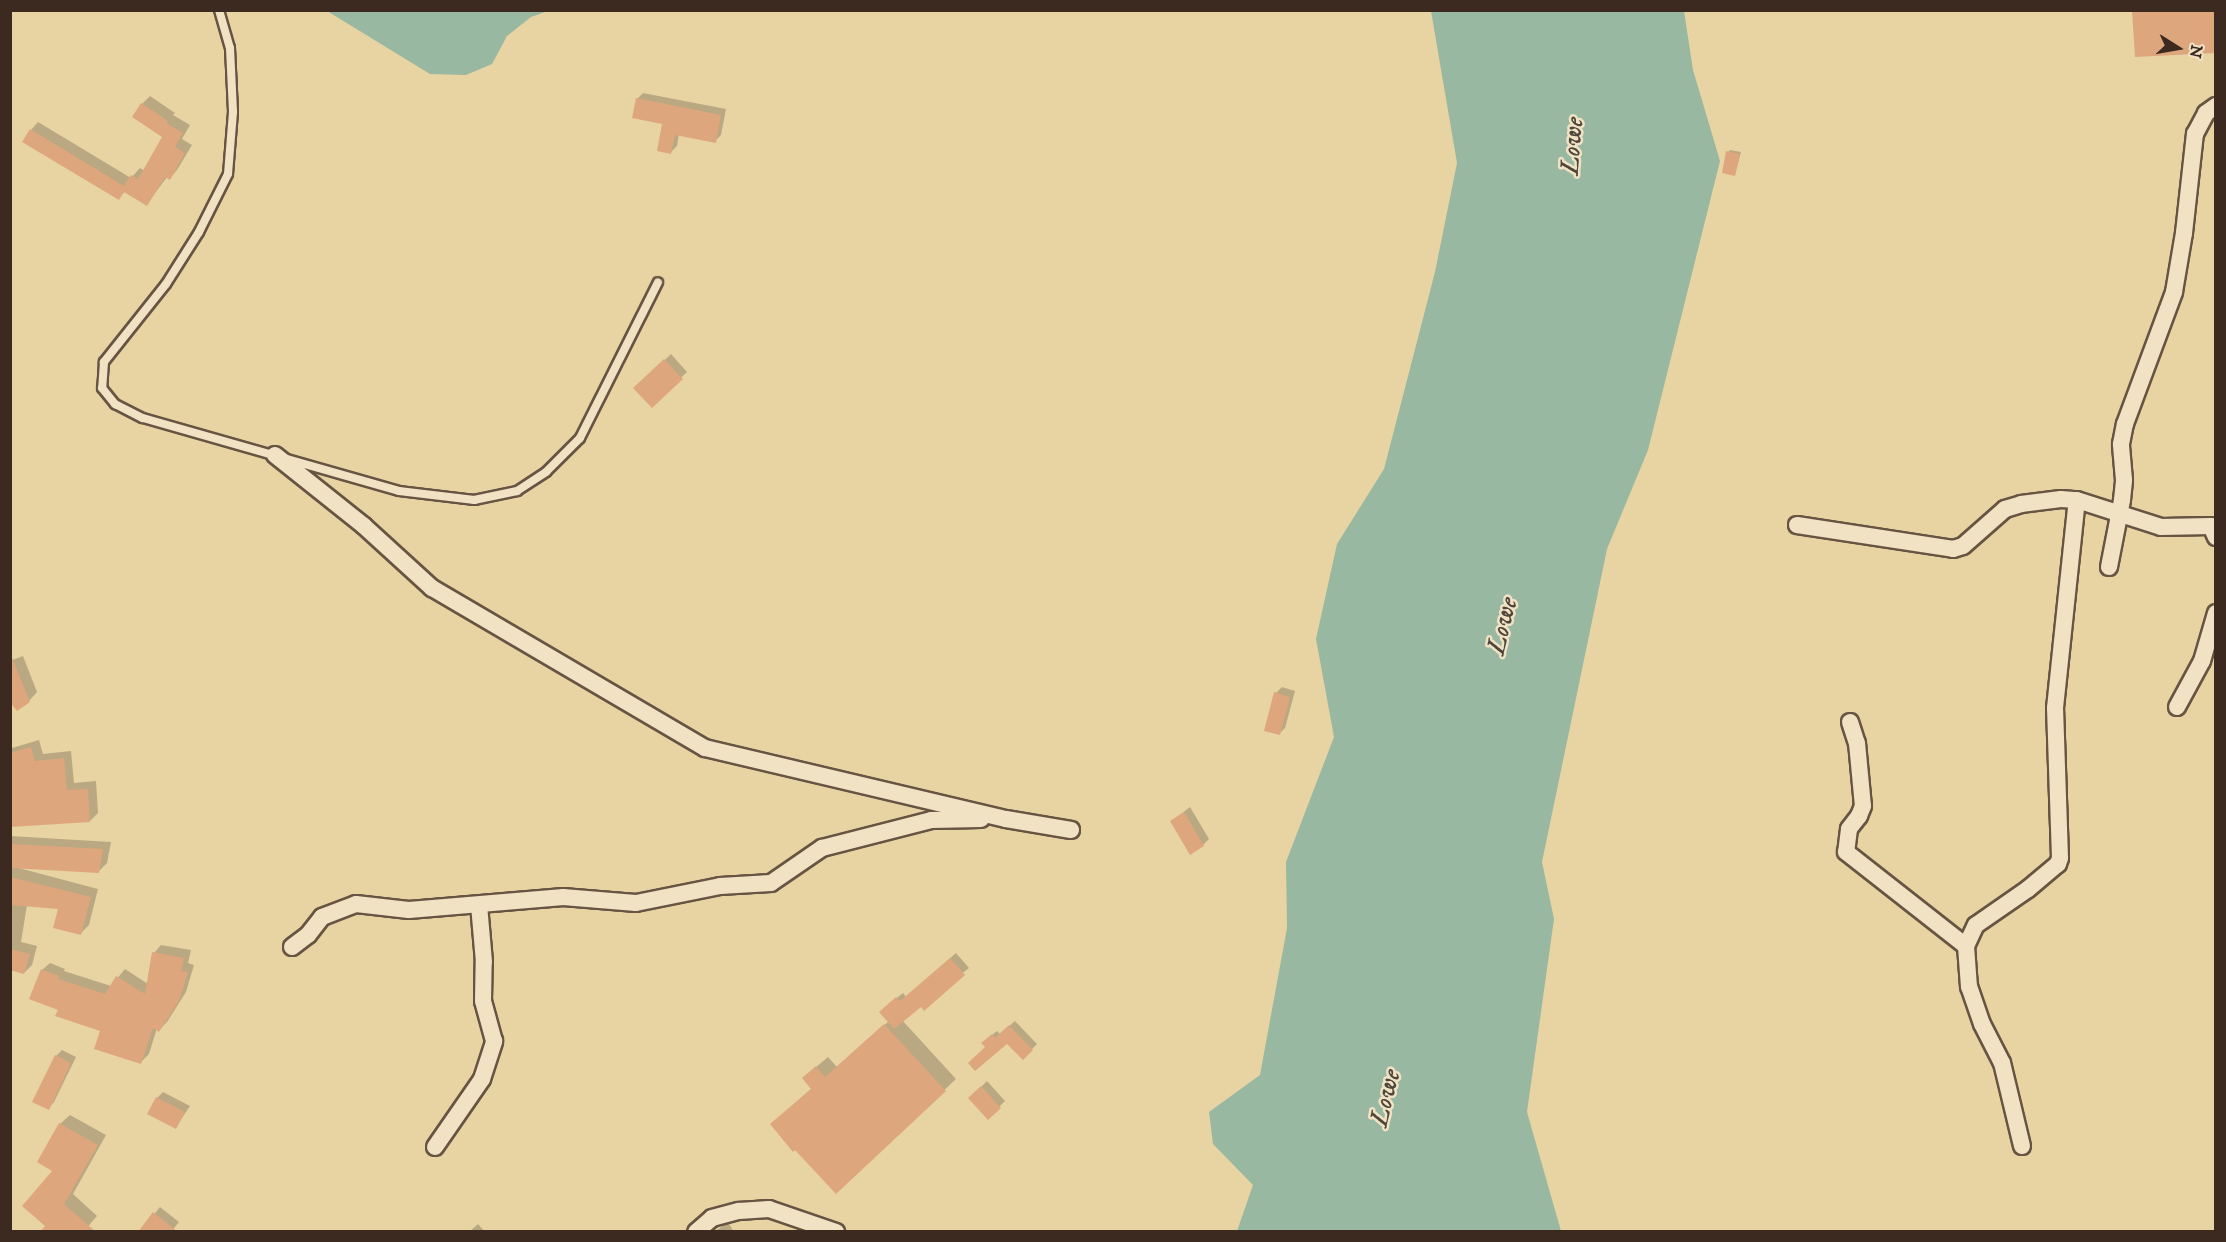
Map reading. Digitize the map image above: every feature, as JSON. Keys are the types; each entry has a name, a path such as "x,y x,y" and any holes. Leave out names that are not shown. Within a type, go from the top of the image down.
{"street":[{"path":"2109,567 2120,516 2124,480 2121,444 2125,423 2174,292 2184,233 2195,134 2206,113 2216,106"},
{"path":"275,455 364,526 432,588 705,748 1006,819 1071,830"},
{"path":"1797,525 1953,549 1963,546 2005,509 2046,500 2077,500 2120,516 2173,529 2211,526 2216,537"},
{"path":"2022,1146 2002,1063 1982,1024 1970,987 1966,946 1976,925 2028,889 2058,864 2060,858 2055,708 2077,500"},
{"path":"2177,707 2202,660 2216,613"},
{"path":"1850,722 1857,743 1863,806 1849,829 1846,852 1966,946"},
{"path":"292,947 308,935 322,917 356,904 409,910 563,897 636,903 720,886 771,883 822,848 931,820 1006,819"},
{"path":"435,1147 482,1079 494,1041 483,1001 484,962 479,905"},
{"path":"696,1232 711,1218 739,1211 769,1209 836,1232"}],"lane":[{"path":"219,10 230,48 233,112 228,174 199,232 166,284 104,362 102,388 115,405 142,418 399,491 474,500 517,491 546,472 580,438 658,282"}],"water":[{"path":"327,11 548,11 531,17 507,36 492,64 466,75 430,74"},
{"name":"Lowe","path":"1431,11 1684,11 1693,70 1720,161 1648,450 1607,549 1542,862 1554,919 1527,1112 1561,1231 1237,1231 1253,1185 1213,1144 1209,1112 1260,1075 1287,928 1286,862 1334,737 1316,639 1337,544 1384,469 1435,272 1457,163"}],"building":[{"path":"2132,10 2216,10 2216,53 2135,57"},
{"path":"636,98 721,115 716,143 675,135 671,154 657,151 662,124 632,118"},
{"path":"141,103 183,133 175,147 185,153 170,180 165,177 147,206 124,192 119,200 22,142 30,129 124,186 131,175 138,179 162,137 132,117"},
{"path":"1726,151 1740,154 1735,176 1722,173"},
{"path":"664,359 683,379 652,408 633,388"},
{"path":"11,655 30,702 17,711 10,702"},
{"path":"1274,692 1290,697 1280,735 1264,731"},
{"path":"31,747 35,761 64,758 67,790 88,789 90,822 10,827 10,753"},
{"path":"1184,812 1204,846 1190,855 1170,821"},
{"path":"10,844 103,849 99,873 10,868"},
{"path":"10,877 91,897 81,935 53,928 58,909 10,905"},
{"path":"10,949 30,954 24,974 10,970"},
{"path":"152,952 184,958 181,971 188,972 179,1001 159,1032 153,1028 141,1064 94,1049 100,1031 55,1016 58,1010 29,999 41,969 59,976 58,979 105,994 116,976 145,994"},
{"path":"950,958 965,975 924,1011 921,1007 894,1029 879,1012 896,997 900,1001"},
{"path":"884,1024 946,1091 836,1194 795,1150 793,1152 770,1124 811,1089 802,1078 816,1066 825,1077"},
{"path":"1009,1025 1033,1050 1023,1060 1007,1044 975,1071 968,1063 985,1047 981,1043 992,1034 995,1038"},
{"path":"55,1055 71,1063 49,1110 32,1102"},
{"path":"981,1086 1001,1108 988,1120 968,1098"},
{"path":"156,1097 185,1112 176,1129 147,1114"},
{"path":"59,1123 98,1145 64,1204 96,1232 40,1232 45,1226 22,1206 52,1171 37,1162"},
{"path":"153,1212 178,1232 138,1232"}]}
